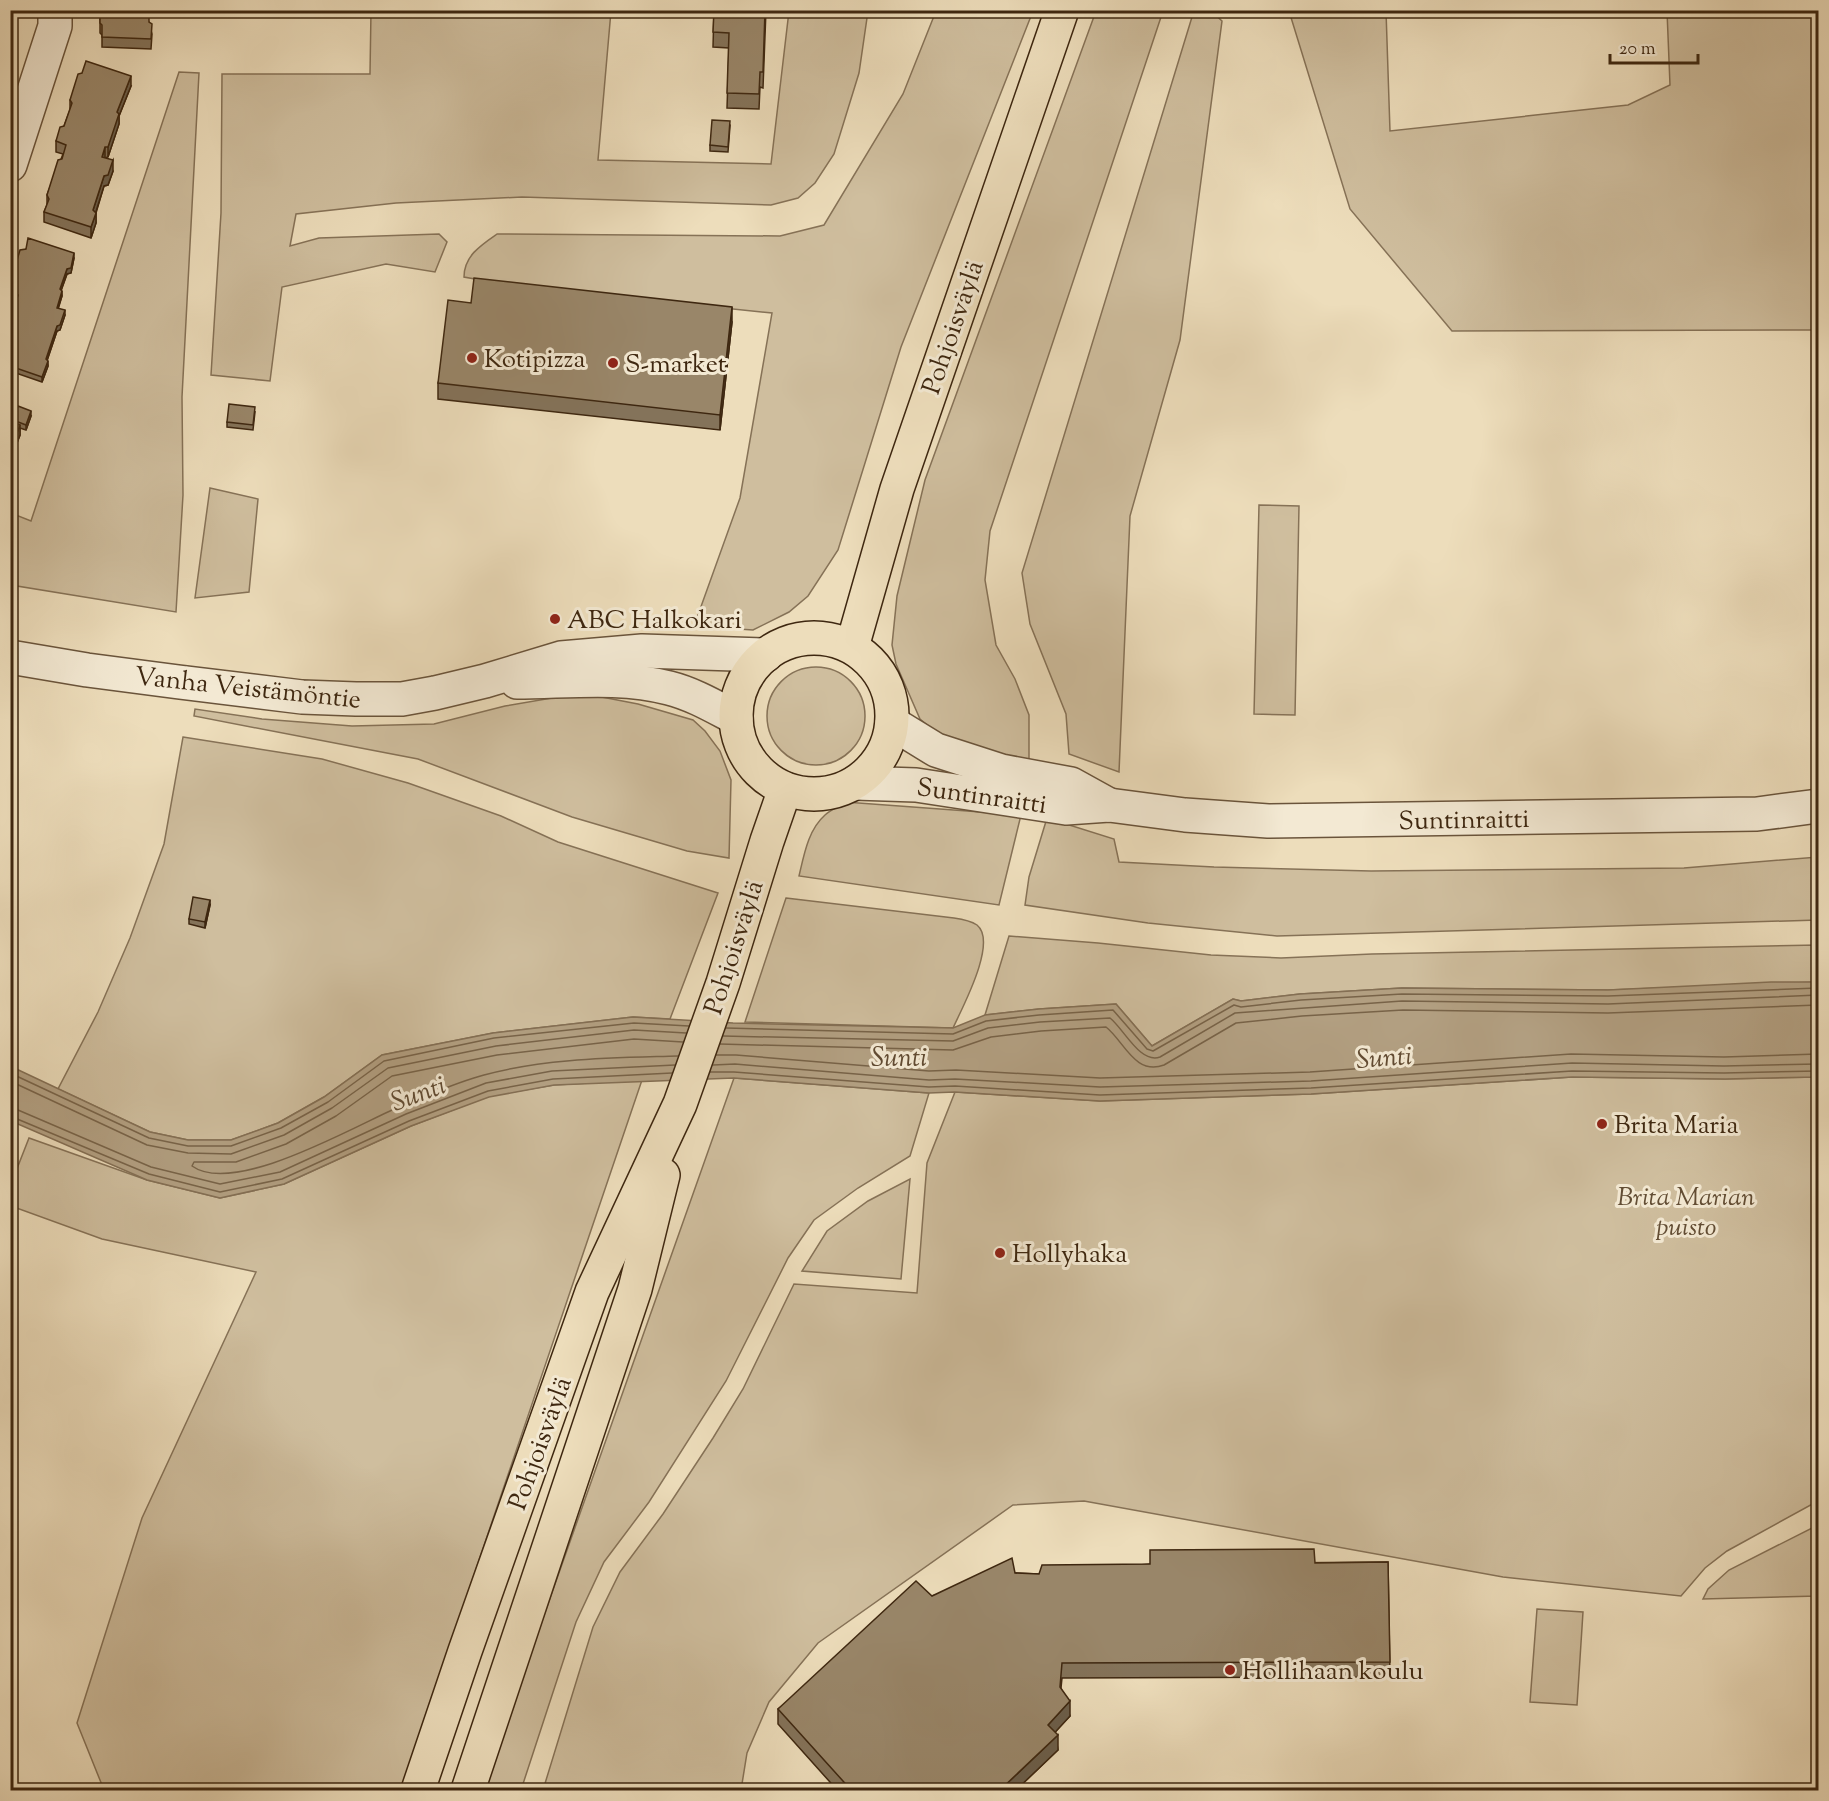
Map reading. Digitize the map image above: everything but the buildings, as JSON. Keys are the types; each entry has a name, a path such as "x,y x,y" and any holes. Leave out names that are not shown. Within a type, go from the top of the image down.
{"main road":[{"name":"Pohjoisväylä","path":"852,647 897,489 1062,10"},
{"path":"817,638 852,647 867,658 883,680 892,705 889,741 881,757 869,772 855,783 821,794 803,794 785,789 763,774 746,753 739,736 736,718 738,700 744,683 753,668 766,655 781,645 799,639 817,638"},
{"name":"Pohjoisväylä","path":"418,1791 592,1292 680,1104 723,983 785,789"},
{"name":"Pohjoisväylä","path":"468,1791 634,1289 680,1104"}],"street":[{"path":"10,165 54,26 55,10"},
{"name":"Vanha Veistämöntie","path":"10,657 87,670 302,697 402,699 485,681 561,658 642,651 766,655"},
{"name":"Vanha Veistämöntie","path":"485,681 616,681 668,688 692,696 736,718"},
{"name":"Suntinraitti","path":"892,723 936,750 1001,771 1071,784 1109,805"},
{"name":"Suntinraitti","path":"855,783 916,784 1066,808 1109,805 1185,815 1268,821 1757,814 1818,806"}],"green space":[{"path":"1202,10 1211,11 1222,21 1180,340 1130,516 1119,772 1069,754 1066,714 1030,624 1022,573 1192,17"},
{"path":"371,11 611,11 598,160 771,164 789,11 868,11 859,73 834,154 815,183 798,198 771,205 522,197 396,203 296,214 290,246 319,238 439,234 447,242 435,272 386,264 282,287 270,381 211,375 221,213 222,74 370,74"},
{"path":"936,11 1033,11 901,347 838,550 808,596 789,612 753,630 694,626 740,498 772,313 514,286 464,277 467,263 480,247 497,234 780,236 824,225 903,94"},
{"path":"1096,11 1163,11 990,531 985,580 996,645 1015,679 1029,715 1029,762 939,735 920,719 896,664 892,645 897,596 925,480"},
{"path":"1289,11 1386,11 1390,131 1628,105 1670,85 1667,11 1818,11 1818,330 1452,331 1350,209"},
{"path":"179,72 199,73 182,397 183,495 176,612 11,585 11,513 31,521"},
{"path":"210,488 258,499 249,592 195,598"},
{"path":"1259,505 1299,506 1295,715 1254,714"},
{"path":"816,667 826,668 843,675 857,689 864,706 864,726 857,743 843,757 826,764 816,765 806,764 789,757 775,743 768,726 767,716 768,706 775,689 789,675 806,668"},
{"path":"581,693 638,704 693,720 705,731 720,751 731,780 729,858 687,851 572,817 418,759 194,716 195,709 262,719 352,726 434,724 505,706"},
{"path":"183,737 322,759 408,783 501,816 558,842 718,893 670,1019 633,1017 493,1033 382,1055 324,1097 278,1123 231,1140 188,1140 150,1132 58,1089 98,1012 130,938 164,844"},
{"path":"845,802 1021,815 999,905 799,876 807,843 814,828 825,815"},
{"path":"1047,818 1114,839 1119,862 1214,867 1371,871 1684,868 1818,857 1818,920 1277,936 1148,923 1025,905 1029,877"},
{"path":"786,898 954,918 977,925 982,933 981,960 953,1028 745,1022"},
{"path":"1009,936 1211,955 1281,958 1818,945 1818,982 1608,990 1402,988 1300,994 1241,1001 1233,999 1152,1046 1116,1004 985,1015"},
{"name":"Brita Marian puisto","path":"1572,1077 1725,1079 1818,1077 1818,1501 1727,1551 1705,1568 1681,1596 1503,1577 1084,1501 1013,1505 818,1643 769,1702 747,1753 741,1790 543,1790 593,1627 620,1572 663,1514 743,1389 794,1284 917,1293 927,1163 955,1092 1100,1101 1311,1094"},
{"path":"734,1078 929,1093 910,1156 858,1188 814,1220 788,1258 726,1381 649,1502 604,1562 576,1622 521,1790 485,1790 543,1618"},
{"path":"642,1080 401,1790 104,1790 77,1723 142,1518 256,1272 102,1239 11,1206 11,1184 29,1138 147,1180 220,1198 284,1184 411,1126 489,1096 554,1085"},
{"path":"910,1179 901,1279 802,1271 827,1231 868,1201"},
{"path":"1818,1525 1818,1596 1703,1599 1708,1589 1729,1570"},
{"path":"1537,1609 1583,1612 1577,1705 1530,1702"}],"water":[{"name":"Sunti","path":"1818,982 1818,1077 1725,1079 1572,1077 1311,1094 1100,1101 955,1092 929,1093 734,1078 554,1085 489,1097 411,1126 284,1184 220,1198 147,1180 11,1121 10,1066 150,1132 188,1140 231,1140 278,1123 324,1097 382,1055 493,1033 633,1017 733,1023 953,1028 985,1015 1116,1004 1152,1046 1233,999 1241,1001 1300,994 1402,988 1608,990"}],"place":[{"name":"Kotipizza","path":"472,358"},
{"name":"S-market","path":"613,363"},
{"name":"ABC Halkokari","path":"555,619"},
{"name":"Brita Maria","path":"1602,1124"},
{"name":"Hollyhaka","path":"1000,1253"},
{"name":"Hollihaan koulu","path":"1230,1670"}]}
